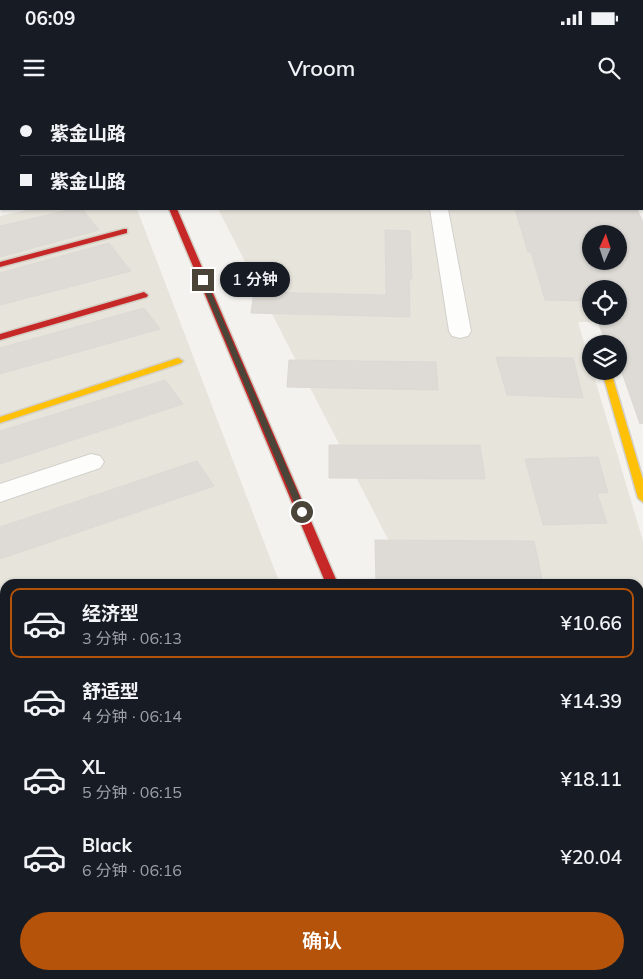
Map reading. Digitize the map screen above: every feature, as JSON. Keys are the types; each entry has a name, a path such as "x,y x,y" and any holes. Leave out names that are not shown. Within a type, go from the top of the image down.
{"street":[{"path":"173,210 330,579"},
{"path":"439,210 460,332"},
{"path":"0,265 124,231"},
{"path":"0,337 144,294"},
{"path":"0,420 178,361"},
{"path":"608,380 643,498"},
{"path":"0,493 91,462"}],"shaded area":[{"path":"27,210 137,210 278,579 0,579 0,216"},
{"path":"219,210 601,210 605,225 582,225 582,270 616,270 619,280 582,280 582,322 578,322 582,335 582,380 595,380 643,541 643,579 408,579"}],"building":[{"path":"69,210 83,210 99,230 0,257 0,226"},
{"path":"515,210 637,210 643,222 643,423 640,424 625,380 627,380 627,335 603,335 599,325 627,325 627,280 582,280 582,301 545,300 531,252 528,252"},
{"path":"385,230 410,231 412,279 409,279 410,317 251,313 254,292 386,295"},
{"path":"109,243 131,271 0,305 0,273"},
{"path":"144,308 160,329 0,374 0,348"},
{"path":"496,357 573,358 583,398 507,395"},
{"path":"289,360 436,362 438,390 287,387"},
{"path":"165,380 183,404 0,464 0,431"},
{"path":"329,445 480,445 485,479 329,478"},
{"path":"598,457 608,493 597,493 607,523 543,525 525,459"},
{"path":"197,461 214,486 0,559 0,527"},
{"path":"375,540 534,541 542,579 376,579"}],"traffic: slow":[{"path":"0,420 178,361"},
{"path":"608,380 643,498"}],"traffic: jam":[{"path":"173,210 330,579"},
{"path":"0,265 124,231"},
{"path":"0,337 144,295"}],"route":[{"path":"203,280 302,512"}]}
